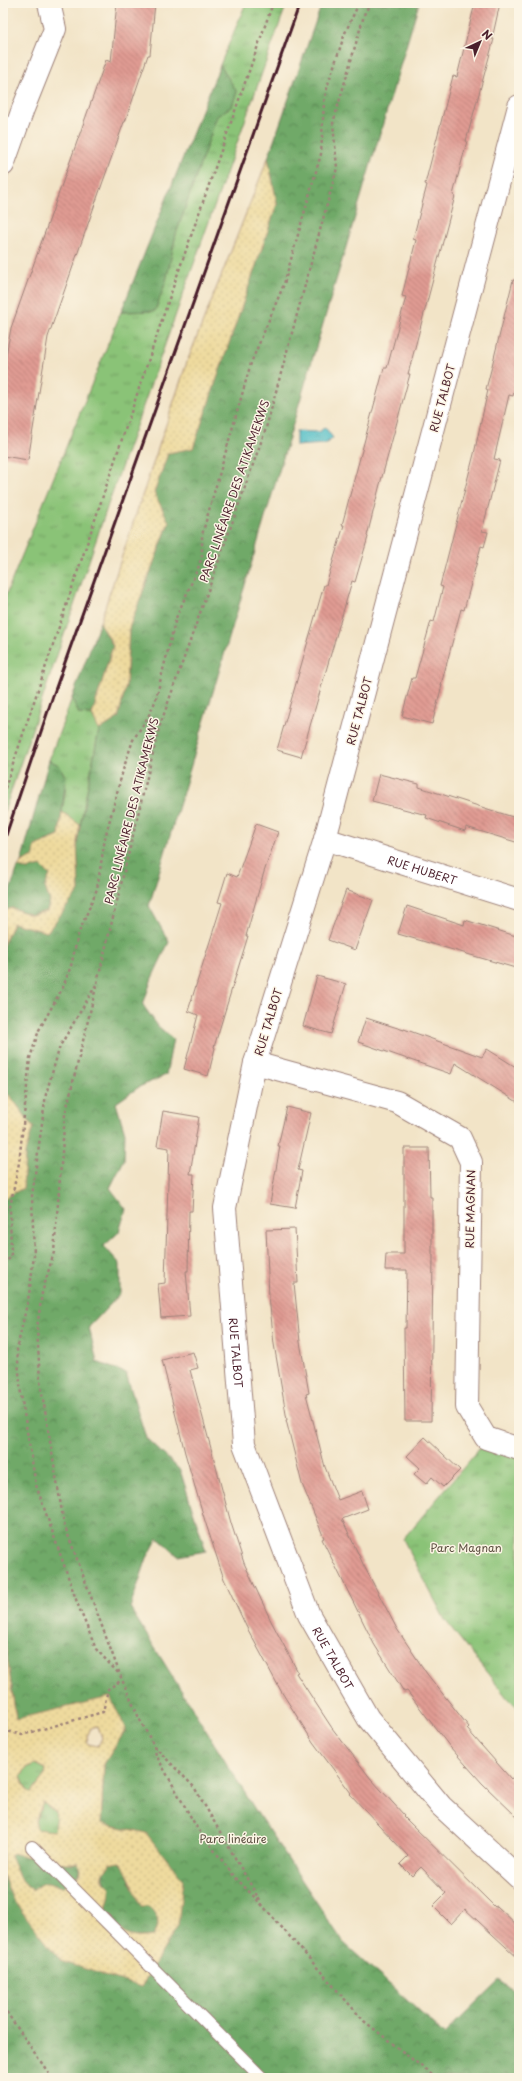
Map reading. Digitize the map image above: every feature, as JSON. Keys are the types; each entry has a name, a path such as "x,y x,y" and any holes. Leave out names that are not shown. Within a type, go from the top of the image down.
{"street":[{"path":"3,165 23,109 55,29 49,3"},
{"name":"RUE TALBOT","path":"519,106 325,839 255,1063 224,1208 244,1444 309,1615 368,1718 442,1806 519,1878"},
{"name":"RUE HUBERT","path":"325,839 519,900"},
{"name":"RUE MAGNAN","path":"255,1063 397,1102 460,1138 471,1162 467,1407 486,1438 519,1449"}],"lane":[{"path":"32,1847 262,2078"}],"path":[{"path":"3,794 172,290 273,3"},
{"path":"3,1264 11,1257 10,1207 19,1163 30,1058 39,1030 63,987 71,966 78,935 97,889 105,838 123,770 133,740 148,717 155,702 176,618 199,566 202,556 202,534 251,363 284,284 321,154 324,102 328,84 345,32 359,3"},
{"name":"PARC LINÉAIRE DES ATIKAMEKWS","path":"372,3 365,12 333,123 337,168 266,428 159,728 65,1115 54,1252 42,1293 37,1328 40,1381 64,1524 120,1676 140,1720 154,1746 156,1755 197,1828 234,1876 263,1906 364,2021 436,2078"},
{"name":"PARC LINÉAIRE DES ATIKAMEKWS","path":"97,983 60,1046 46,1094 32,1196 34,1256 29,1295 17,1349 21,1396 36,1485 78,1605 96,1649 120,1676"},
{"path":"3,1730 22,1735 103,1712 108,1689 122,1680"},
{"name":"PARC LINÉAIRE DES ATIKAMEKWS","path":"154,1746 194,1787 263,1906"},
{"path":"3,2007 52,2078"}],"green space":[{"path":"246,3 287,3 111,496 3,815 3,602 121,312 155,311 166,281 176,234 217,115 232,106 237,92 220,65"},
{"name":"Parc linéaire","path":"322,3 419,3 149,906 169,942 152,978 143,1005 158,1026 173,1039 166,1075 139,1087 116,1103 125,1133 124,1160 110,1188 126,1209 119,1232 104,1246 120,1264 120,1294 89,1327 97,1362 126,1373 146,1438 180,1470 206,1551 178,1556 158,1538 147,1558 130,1608 256,1811 343,1942 444,2034 499,1980 519,1994 519,2078 3,2078 3,1875 13,1900 141,1987 178,1925 146,1833 101,1824 104,1764 126,1729 16,1719 3,1628 3,1199 23,1188 25,1153 33,1127 11,1097 3,1091 3,945 13,923 47,932 79,891 77,842 99,730 118,718 126,685 129,628 169,523 154,493 168,453 193,448 277,204 268,158"},
{"path":"220,65 237,92 232,106 217,116 176,234 166,281 155,311 121,312"},
{"path":"100,622 113,646 92,715 79,714 72,698"},
{"path":"72,698 79,714 92,715 99,730 80,825 62,812 66,782 62,770 49,760"},
{"path":"49,760 59,765 66,778 59,836 45,841 34,856 21,862"},
{"path":"41,866 50,875 45,887 50,901 47,912 31,915 12,908 3,911 18,867 28,869"},
{"name":"Parc Magnan","path":"486,1441 519,1451 519,1710 508,1699 445,1620 403,1539"},
{"path":"36,1764 46,1769 45,1775 31,1793 27,1790 21,1777 26,1768"},
{"path":"43,1803 56,1812 55,1831 37,1830 35,1821"},
{"path":"13,1853 27,1856 34,1853 54,1863 78,1863 79,1871 76,1877 62,1888 43,1883 32,1891 19,1877 10,1856"},
{"path":"120,1862 129,1873 130,1882 158,1916 159,1925 154,1936 136,1937 124,1934 106,1910 109,1894 104,1879 104,1874 110,1864"}],"sand":[{"path":"268,158 277,204 193,448 168,453 154,493 169,522 129,628 126,685 118,718 99,730 92,715 113,646 100,622 187,362"},
{"path":"62,812 80,825 77,842 79,891 47,932 13,923 3,945 3,911 12,908 31,915 47,911 50,901 45,887 50,875 41,866 28,869 18,867 21,862 34,856 35,846 59,836"},
{"path":"3,1091 11,1097 33,1127 25,1153 23,1188 3,1199"},
{"path":"3,1628 16,1719 110,1697 126,1729 104,1764 101,1823 146,1833 183,1880 178,1925 141,1987 61,1961 13,1900 3,1875","holes":["98,1726 102,1738 98,1746 88,1744 87,1736 92,1727","36,1764 46,1769 45,1775 31,1793 27,1790 21,1777 26,1768","43,1803 56,1812 54,1831 37,1829 35,1821","13,1853 27,1857 34,1853 54,1863 78,1863 80,1869 79,1875 62,1887 49,1883 43,1883 32,1891 19,1877 10,1856","120,1862 129,1878 141,1906 149,1906 155,1913 158,1923 154,1936 130,1936 124,1934 120,1930 106,1910 111,1889 103,1881 103,1874 110,1864"]}],"water":[{"path":"325,427 333,438 325,444 296,446 296,431 319,432"}],"building":[{"path":"117,3 155,3 150,55 148,55 48,337 28,460 3,456 3,372 11,328 106,60 111,62"},
{"path":"475,3 500,3 492,39 494,39 466,141 453,195 455,196 408,374 410,374 379,488 368,537 355,582 352,581 301,757 277,750 324,585 326,585 344,525 342,525 384,368 387,368 406,297 402,296 416,240 413,239 427,185 425,184 453,76 457,77"},
{"path":"513,280 519,281 519,370 513,396 509,395 494,459 500,460 482,531 488,532 484,547 481,546 464,610 461,609 432,724 402,716 412,678 415,678 431,621 434,622 443,587 440,586 474,454 488,390 486,389"},
{"path":"379,774 419,784 419,787 519,819 519,843 466,827 465,831 426,818 427,815 372,801"},
{"path":"256,824 278,832 264,872 246,936 248,936 214,1047 208,1076 184,1069 198,1015 188,1011 222,903 218,902 227,873 237,877"},
{"path":"346,890 373,900 355,950 328,940"},
{"path":"407,906 464,925 465,920 519,937 519,969 398,934"},
{"path":"317,976 346,984 331,1034 303,1026"},
{"path":"366,1018 404,1029 482,1057 487,1049 519,1069 519,1103 455,1063 451,1074 358,1042"},
{"path":"287,1107 311,1113 298,1170 302,1171 295,1208 270,1204 280,1146 278,1146"},
{"path":"163,1111 199,1117 190,1174 194,1174 192,1211 189,1211 188,1271 186,1271 190,1316 161,1318 158,1284 165,1283 169,1148 157,1146"},
{"path":"404,1148 429,1148 433,1255 431,1421 405,1421 404,1328 406,1328 407,1270 385,1270 386,1254 404,1254"},
{"path":"295,1229 298,1283 294,1283 300,1342 309,1393 306,1394 325,1467 338,1500 362,1491 368,1509 342,1519 363,1564 397,1629 427,1674 469,1727 467,1729 511,1779 519,1771 519,1819 482,1783 450,1747 407,1691 404,1692 374,1644 322,1539 324,1538 302,1484 286,1420 274,1344 269,1297 266,1230"},
{"path":"193,1352 198,1368 190,1370 231,1523 244,1563 271,1621 298,1672 296,1673 332,1728 371,1779 404,1815 403,1816 495,1907 497,1906 519,1927 519,1959 465,1909 451,1924 433,1906 446,1893 421,1867 412,1876 400,1864 408,1856 350,1794 351,1793 313,1742 281,1691 246,1626 224,1579 205,1521 185,1453 162,1360"},
{"path":"425,1437 460,1470 443,1487 432,1477 426,1484 414,1474 420,1468 407,1456"}],"railway":[{"path":"3,844 53,696 300,3"}]}
